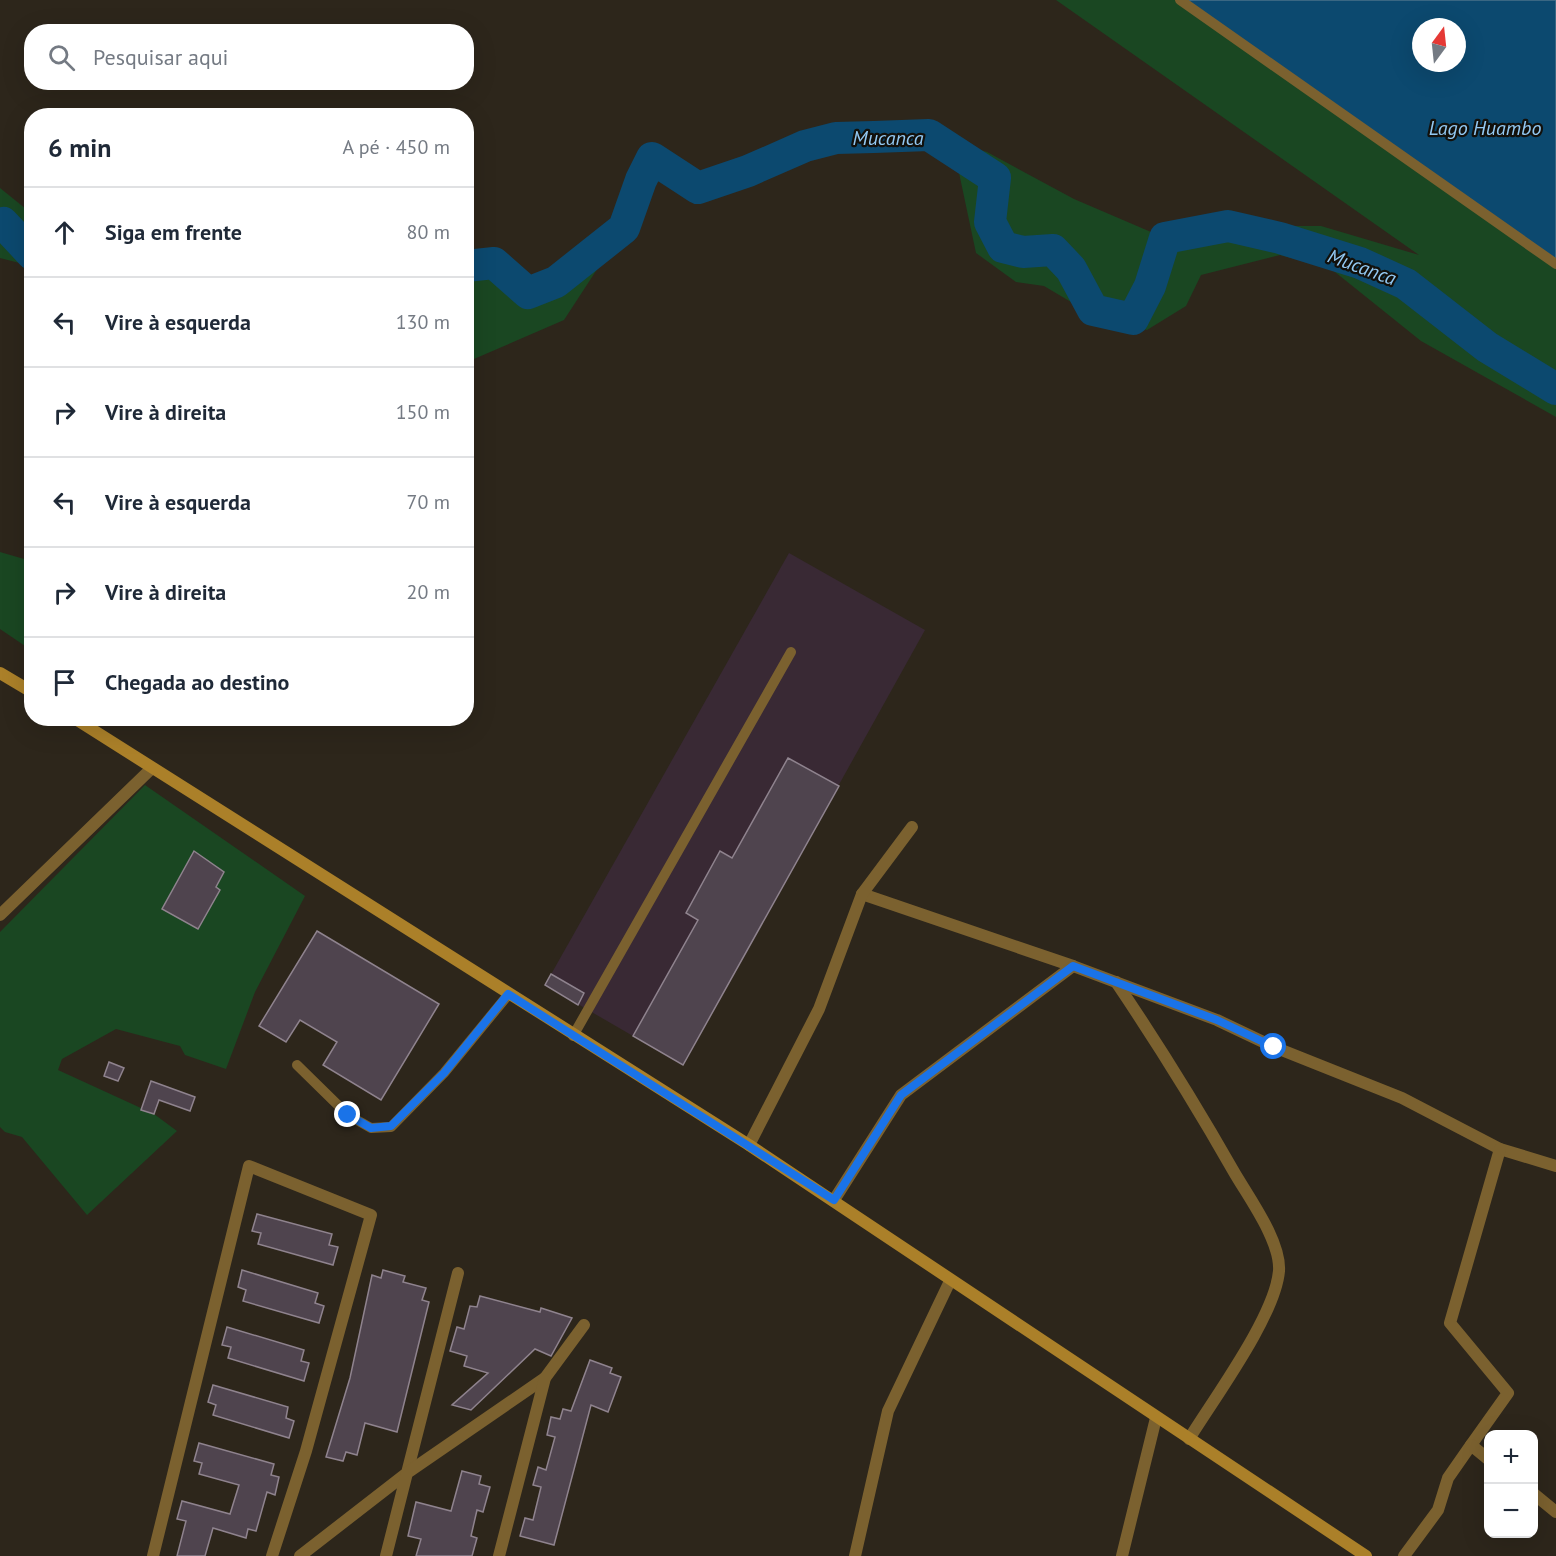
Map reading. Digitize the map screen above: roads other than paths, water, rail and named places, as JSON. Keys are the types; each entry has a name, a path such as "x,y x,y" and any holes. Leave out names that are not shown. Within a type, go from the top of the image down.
{"street":[{"path":"0,673 24,687"},
{"path":"86,726 834,1200 950,1281 1366,1556"},
{"path":"0,915 152,768"},
{"path":"749,1145 819,1009 862,894 912,827"},
{"path":"862,894 1116,982 1362,1080 1500,1149 1556,1166"},
{"path":"834,1200 901,1095 1073,966"},
{"path":"1116,982 1173,1066 1261,1219 1271,1237 1279,1269 1271,1305 1189,1439"},
{"path":"1404,1556 1438,1510 1448,1478 1508,1393 1450,1323 1500,1149"},
{"path":"153,1556 249,1166 370,1215 306,1450 272,1556"},
{"path":"386,1556 459,1273"},
{"path":"855,1556 888,1411 950,1281"},
{"path":"300,1556 407,1473 545,1378 584,1325"},
{"path":"499,1556 545,1378"},
{"path":"1122,1556 1156,1418"},
{"path":"1471,1445 1484,1456"},
{"path":"1538,1498 1556,1512"}],"lane":[{"path":"1180,0 1556,264"},
{"path":"573,1036 791,652"},
{"path":"297,1065 348,1115 371,1128 391,1126 444,1073 508,994"}],"water":[{"name":"Lago Huambo","path":"1180,0 1556,0 1556,264"}],"waterway":[{"name":"Mucanca","path":"474,265 494,263 528,293 556,282 624,228 641,180 652,158 698,188 748,171 805,146 836,138 929,135 995,178 990,222 1003,247 1023,252 1053,250 1071,269 1093,310 1133,319 1150,286 1165,238 1228,226 1280,238 1360,263 1406,284 1487,347 1556,389"},
{"name":"Mucanca","path":"0,224 3,223 24,245"}]}
